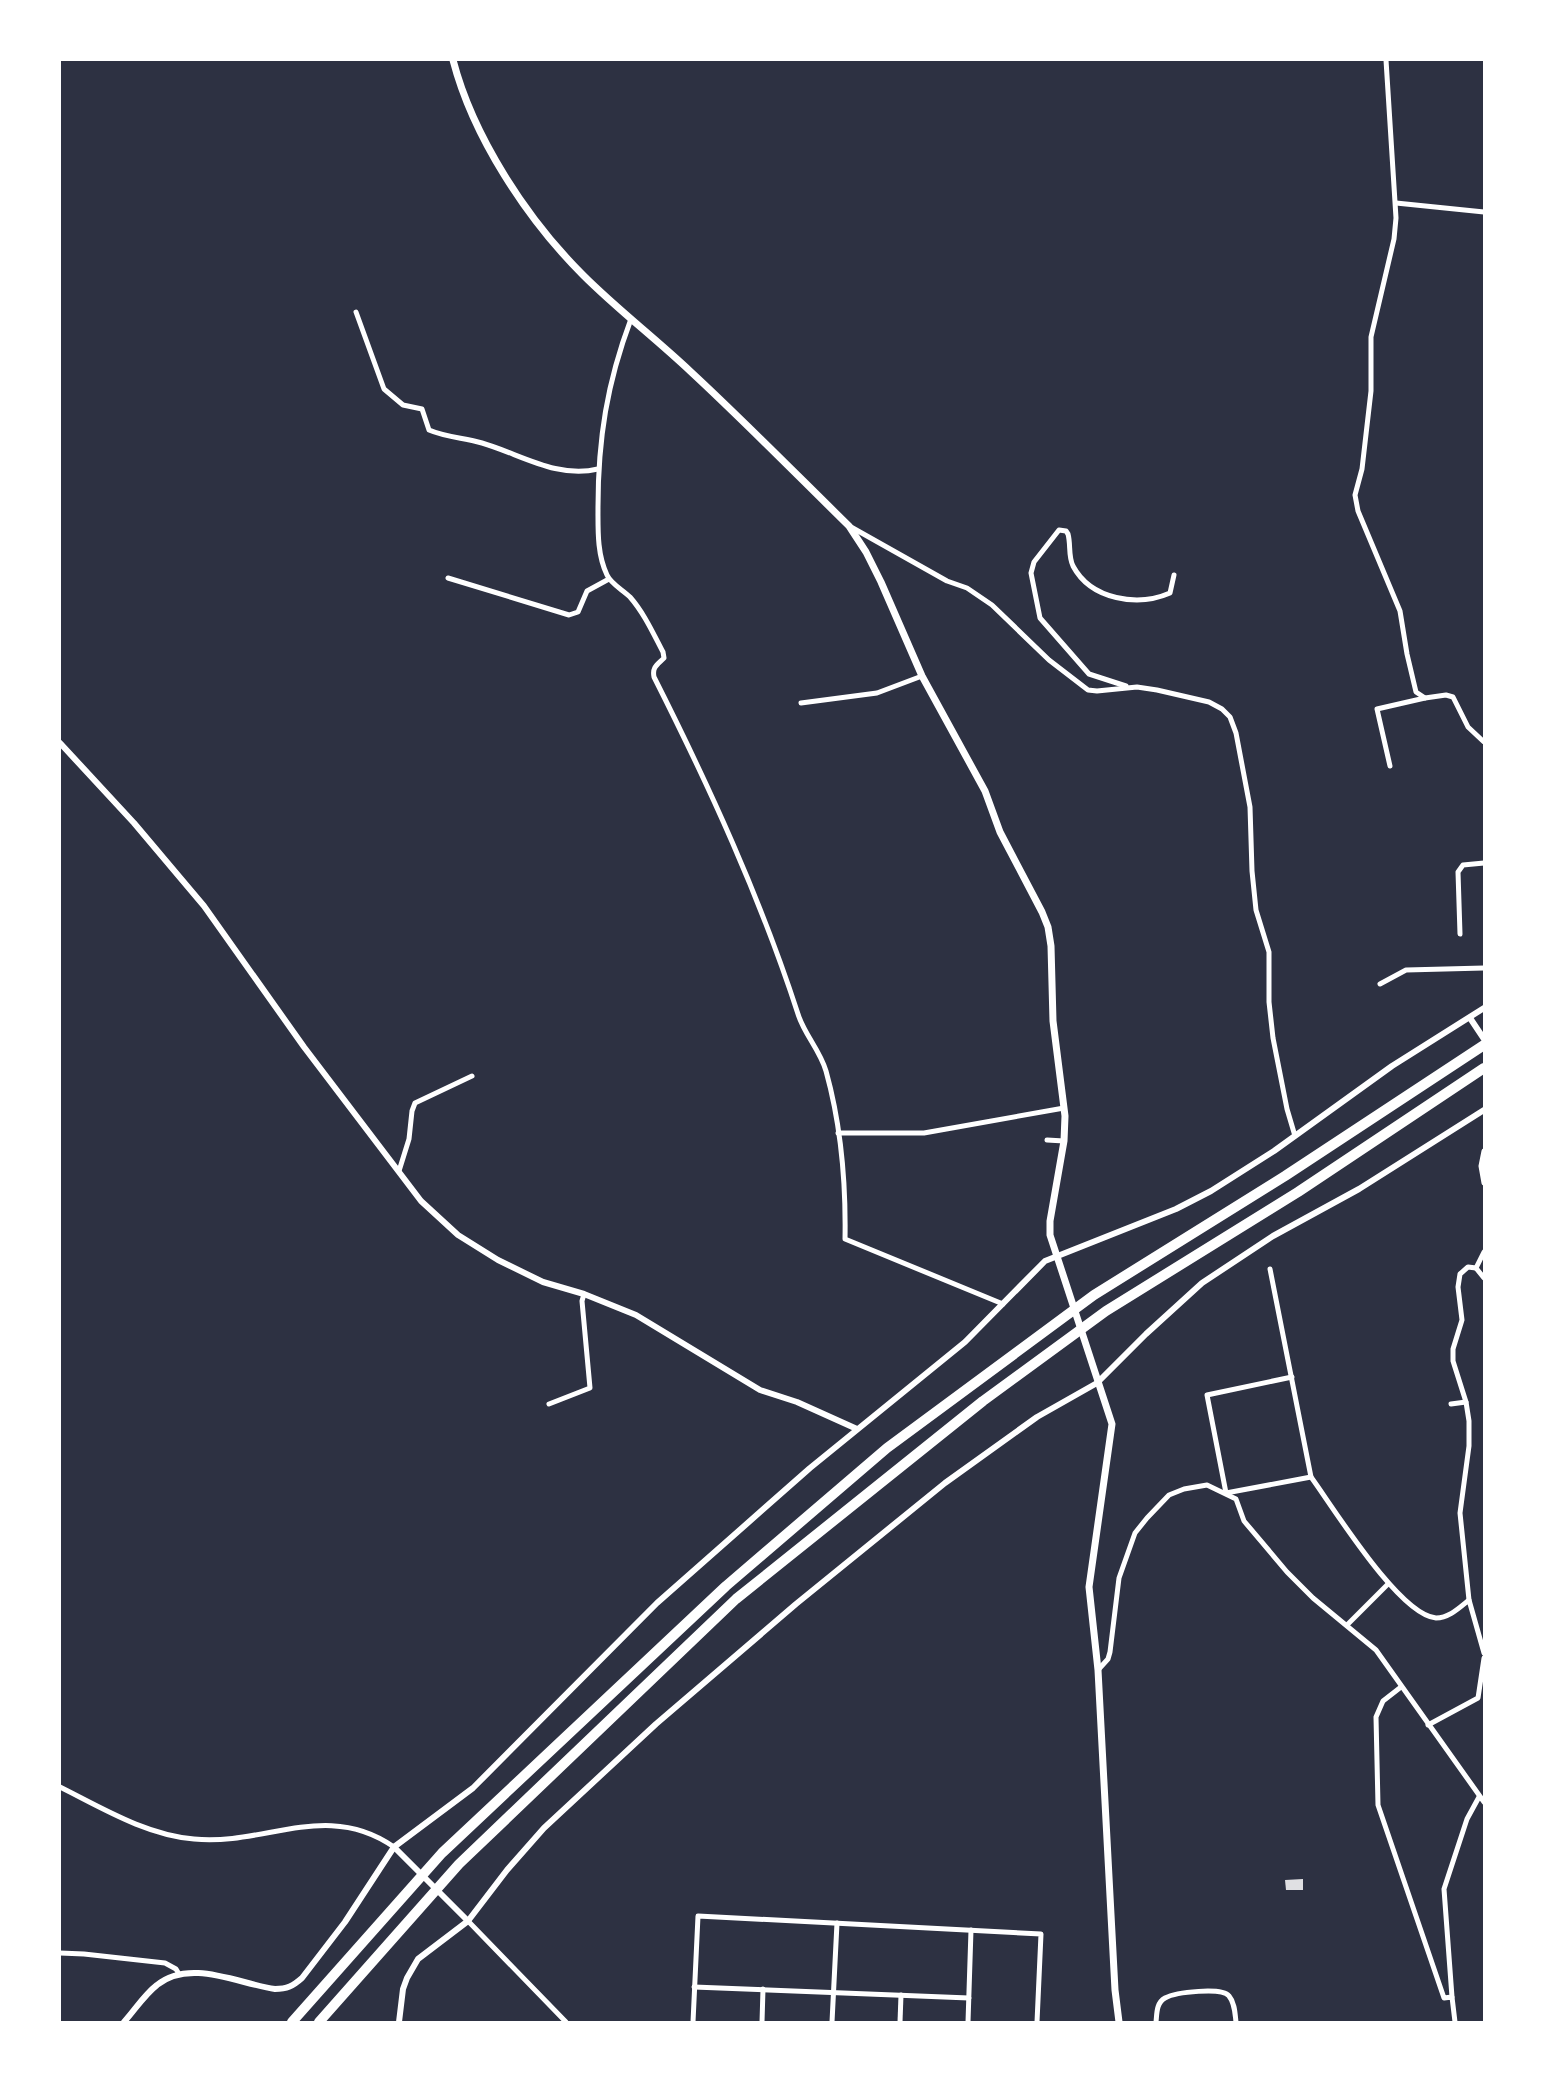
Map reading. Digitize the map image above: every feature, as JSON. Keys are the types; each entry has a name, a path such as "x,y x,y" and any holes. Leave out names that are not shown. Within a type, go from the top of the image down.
{"highway":[{"path":"292,2022 442,1853 726,1586 887,1448 1094,1295 1285,1176 1480,1049"},
{"path":"318,2022 459,1864 678,1653 767,1573 983,1401 1106,1311 1298,1192 1485,1068"}],"main road":[{"path":"453,60 474,119 515,191 552,241 583,275 708,388 849,526 881,582 922,676 985,791 999,832 1046,922 1050,940 1052,1021 1064,1108 1064,1141 1049,1228 1112,1428 1089,1587 1098,1670 1119,2022"}],"street":[{"path":"1386,60 1396,203 1394,239 1371,337 1371,391 1362,469 1355,495 1359,514 1401,611 1415,689 1418,695 1425,698"},
{"path":"1396,203 1485,212"},
{"path":"356,312 384,389 403,405 422,409 429,430 479,442 547,467 585,472 598,469"},
{"path":"631,319 611,378 602,421 598,469 598,540 609,579 632,600 663,652 664,658 655,665 653,677 711,794 765,919 800,1020 824,1067 838,1133 846,1192 845,1239 1003,1304"},
{"path":"849,526 992,605 1049,660 1088,690 1129,687"},
{"path":"1174,575 1170,593 1154,600 1108,596 1077,572 1072,563 1069,534 1059,530 1034,562 1031,573 1041,618 1089,674 1129,687 1157,690 1209,702 1222,709 1230,718 1236,733 1250,807 1256,910 1269,952 1269,1002 1273,1038 1295,1136"},
{"path":"448,578 569,615 578,612 587,591 609,579"},
{"path":"801,703 877,693 922,676"},
{"path":"1390,766 1377,709 1446,695 1455,699 1468,727 1485,742"},
{"path":"60,743 134,822 204,906 304,1047 421,1201 458,1235 543,1282 636,1314 760,1390 797,1402 857,1429"},
{"path":"1460,934 1458,872 1463,865 1485,863"},
{"path":"1380,984 1406,970 1485,968"},
{"path":"124,2022 159,1983 179,1974 197,1972 275,1989 294,1985 338,1931 394,1847 473,1787 657,1604 857,1429 958,1348 1033,1271 1056,1255 1153,1218 1211,1191 1295,1136 1392,1066 1485,1008"},
{"path":"1470,1018 1485,1039"},
{"path":"399,1171 409,1139 415,1103 472,1076"},
{"path":"838,1133 924,1133 1064,1108"},
{"path":"399,2022 403,1989 412,1967 428,1950 468,1921 544,1828 656,1724 849,1560 945,1483 1037,1416 1097,1383 1185,1297 1240,1256 1359,1189 1485,1110"},
{"path":"1047,1140 1064,1141"},
{"path":"1485,1151 1481,1166 1485,1183"},
{"path":"1476,1268 1485,1252"},
{"path":"1428,1725 1478,1698 1485,1656 1469,1600 1460,1513 1469,1446 1466,1402 1454,1366 1453,1354 1462,1320 1458,1287 1460,1274 1468,1267 1476,1268 1485,1278"},
{"path":"1270,1269 1311,1477 1388,1584 1415,1609 1433,1618 1448,1615 1469,1600"},
{"path":"549,1404 590,1388 582,1301 584,1294"},
{"path":"1226,1493 1207,1395 1292,1377"},
{"path":"1451,1404 1466,1402"},
{"path":"1226,1493 1311,1477"},
{"path":"1098,1670 1108,1659 1110,1652 1119,1578 1135,1533 1165,1499 1179,1490 1207,1485 1236,1499 1244,1521 1287,1572 1376,1650 1485,1802"},
{"path":"1347,1625 1388,1584"},
{"path":"1401,1688 1383,1701 1376,1717 1378,1805 1444,1998 1452,1997"},
{"path":"60,1787 141,1826 177,1837 214,1840 303,1826 332,1825 365,1831 394,1847 566,2022"},
{"path":"1455,2022 1444,1889 1467,1819 1479,1797"},
{"path":"693,2022 698,1916 1041,1934 1037,2022"},
{"path":"832,2022 837,1923"},
{"path":"968,2022 971,1930"},
{"path":"60,1954 112,1956 165,1963 179,1974"},
{"path":"694,1987 969,1998"},
{"path":"762,2022 763,1989"},
{"path":"1156,2022 1160,2003 1166,1997 1223,1990 1233,2003 1236,2022"},
{"path":"900,2022 901,1995"}],"building":[{"path":"1303,1879 1303,1890 1286,1890 1285,1880"}]}
